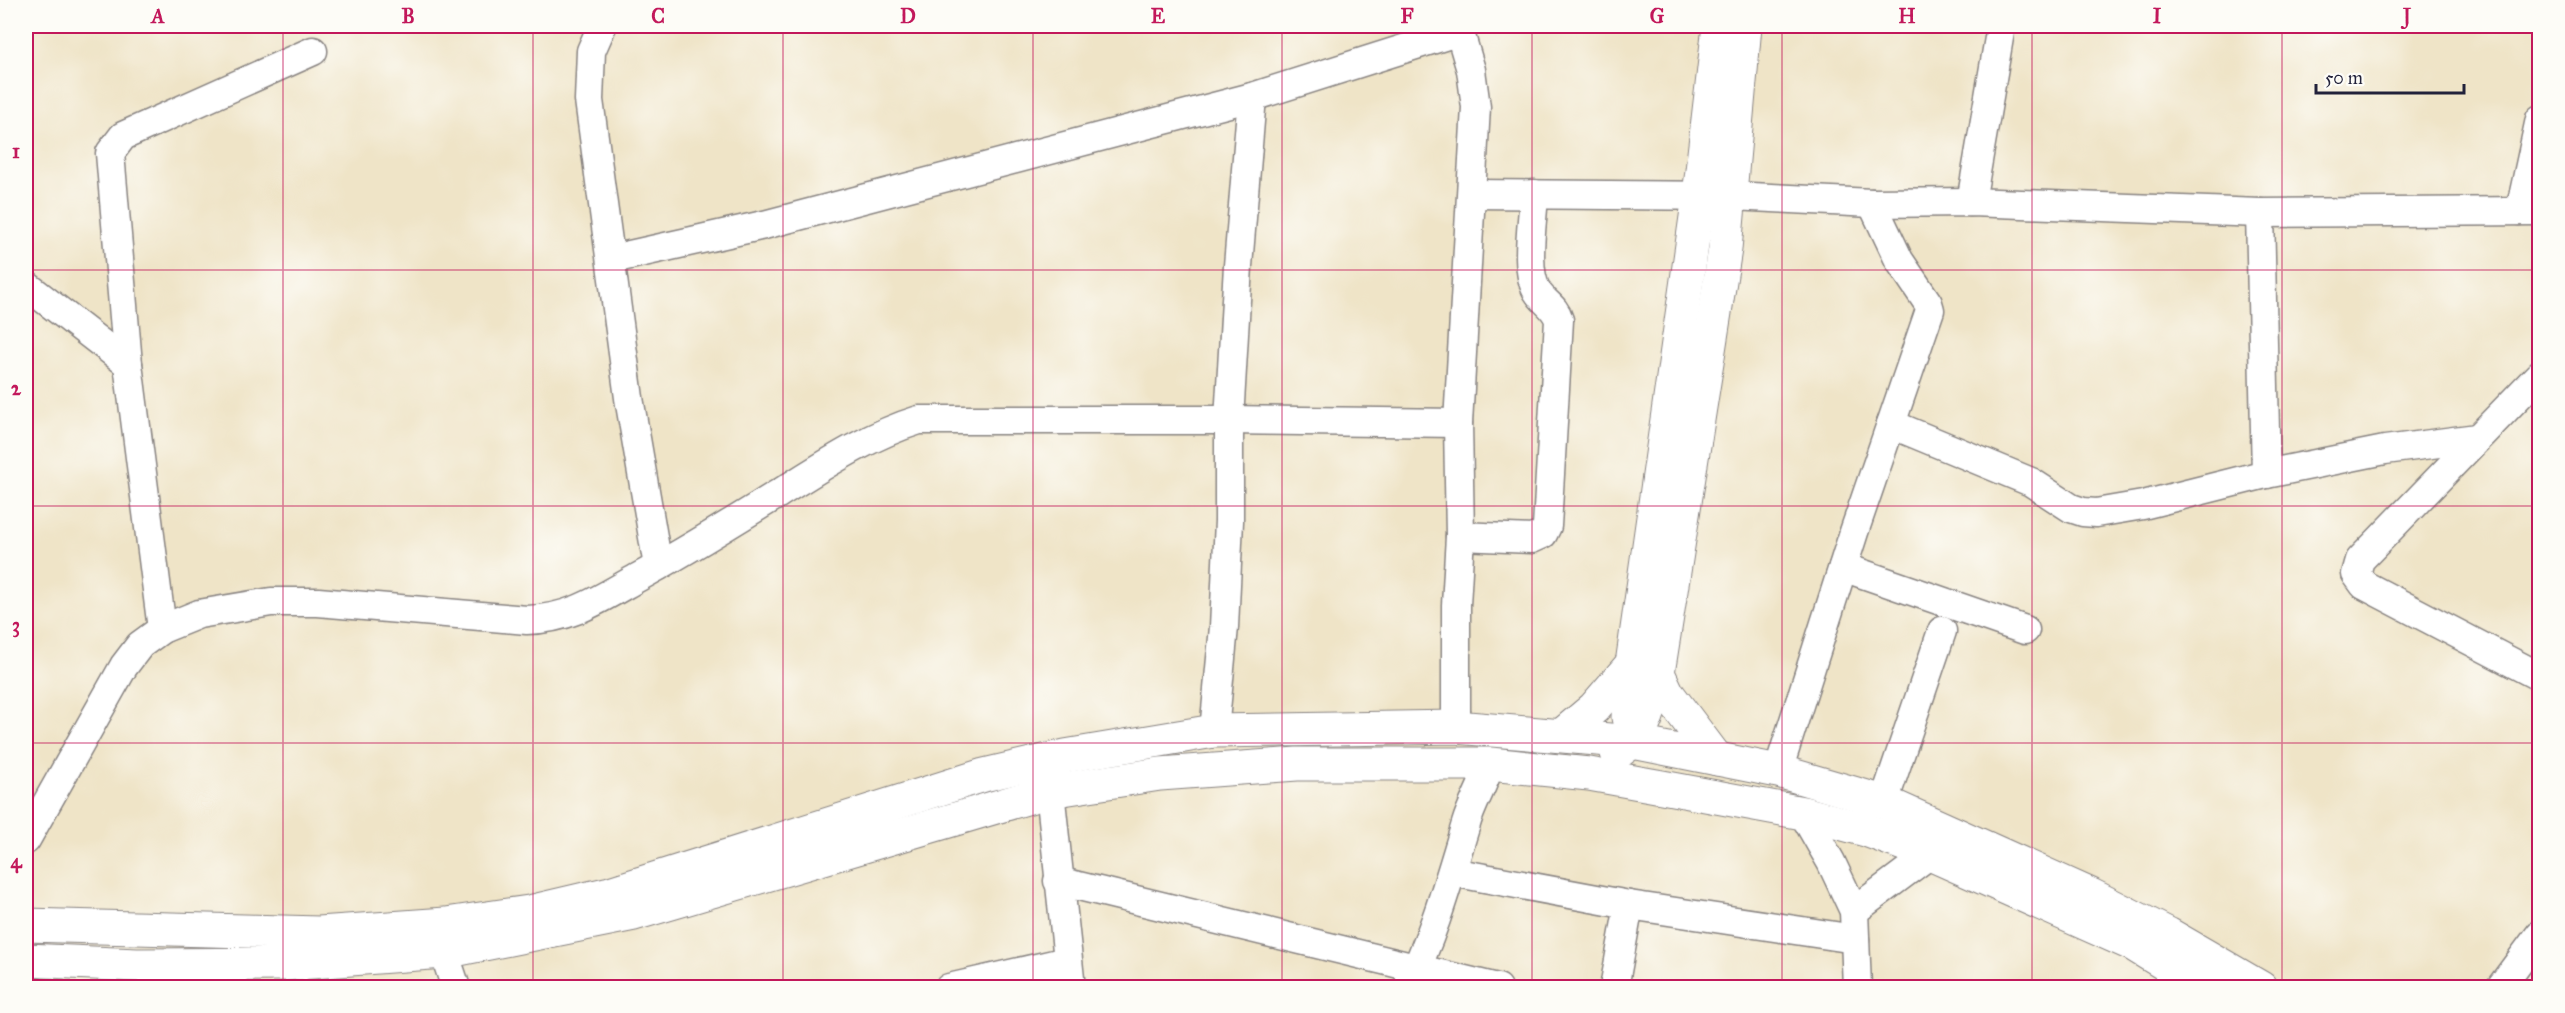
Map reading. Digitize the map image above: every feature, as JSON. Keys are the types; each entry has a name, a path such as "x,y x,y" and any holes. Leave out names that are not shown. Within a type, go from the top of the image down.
{"main road":[{"path":"1562,735 1645,669 1719,26"},
{"path":"1662,787 1633,742 1629,717 1645,669 1725,249 1745,26"},
{"path":"1645,669 1668,694 1717,759"},
{"path":"26,926 319,933 446,924 529,912 610,893 984,775 1065,756 1214,731 1456,727 1633,742 1778,771 1884,802 2091,895 2168,934 2261,987"},
{"path":"1589,774 1633,742"},
{"path":"26,960 137,965 284,964 444,952 634,914 1050,791 1160,774 1297,764 1490,764 1589,774 1803,813 1866,830 1930,854 2134,945 2166,976 2204,987"}],"street":[{"path":"602,26 591,51 589,100 629,398 658,567"},
{"path":"1971,202 2001,26"},
{"path":"612,259 764,225 1252,97 1459,28 1471,70 1476,108 1458,423 1460,536 1456,605 1456,727"},
{"path":"162,629 128,364 110,153 123,136 313,51"},
{"path":"1214,731 1224,627 1229,521 1229,420 1238,266 1252,97"},
{"path":"1472,194 1731,196 1872,203 1971,202 2260,213 2530,211 2540,119"},
{"path":"1460,536 1532,539 1543,534 1547,526 1559,320 1556,309 1545,302 1530,276 1534,194"},
{"path":"1778,771 1843,567 1930,310 1928,303 1899,260 1872,203"},
{"path":"2260,213 2266,474"},
{"path":"26,285 128,364"},
{"path":"2540,374 2360,560 2356,574 2364,585 2540,677"},
{"path":"26,840 124,666 140,645 162,629 199,614 271,602 318,602 550,620 593,603 658,567 846,452 891,429 919,420 1458,423"},
{"path":"1891,424 2031,482 2071,508 2096,513 2144,505 2266,474 2385,450 2477,438"},
{"path":"1843,567 2025,630"},
{"path":"1884,802 1942,631"},
{"path":"1412,978 1452,872 1466,822 1490,764"},
{"path":"949,987 1069,974 1050,791"},
{"path":"1803,813 1831,862 1854,911 1857,987"},
{"path":"1854,911 1930,854"},
{"path":"1452,872 1629,905 1855,939"},
{"path":"1058,881 1412,978 1498,987"},
{"path":"1614,987 1629,905"},
{"path":"2500,987 2540,934"},
{"path":"444,952 456,987"}]}
